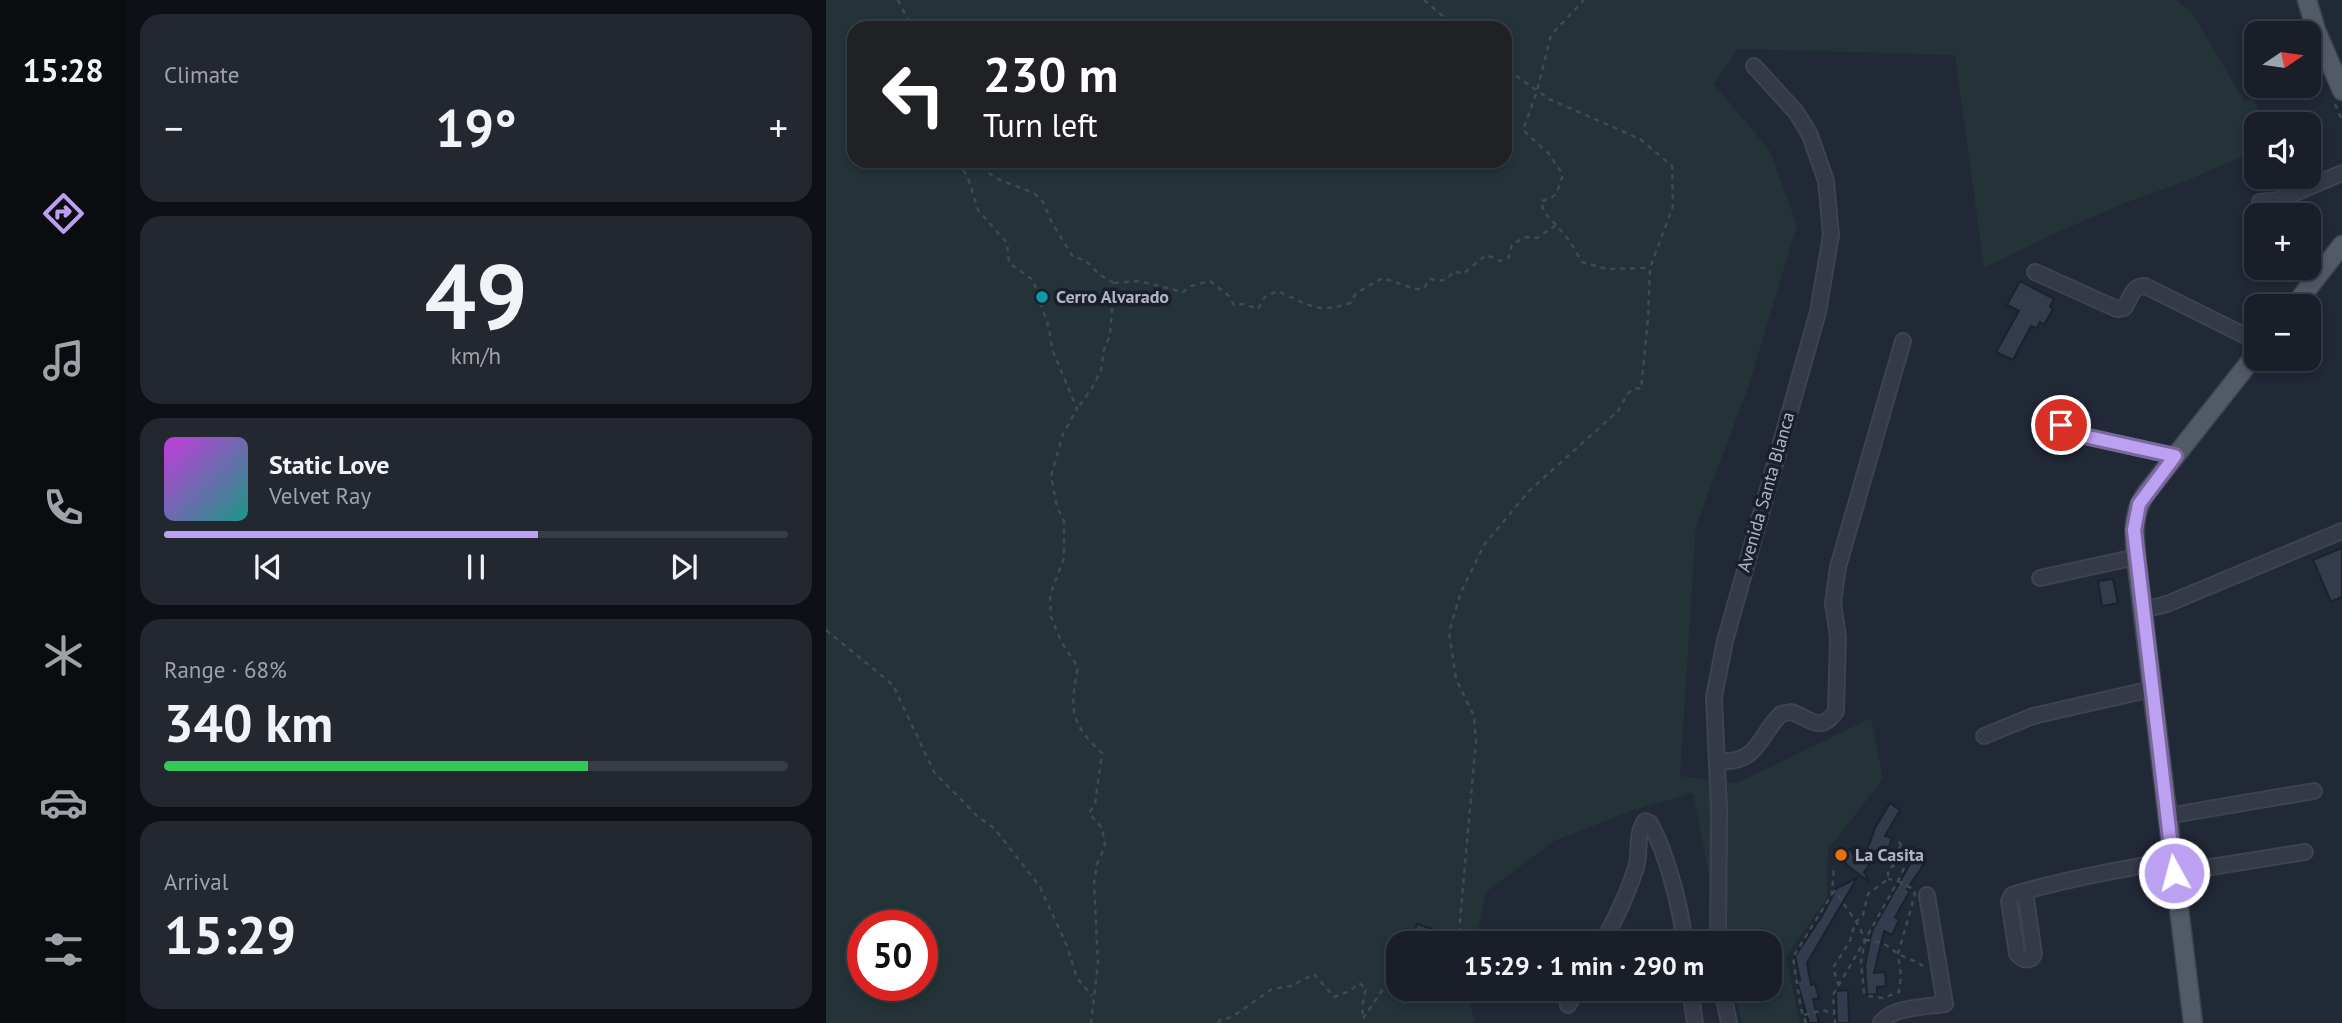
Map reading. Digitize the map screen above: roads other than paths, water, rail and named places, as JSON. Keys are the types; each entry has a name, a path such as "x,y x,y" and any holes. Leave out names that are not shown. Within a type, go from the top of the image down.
{"main road":[{"path":"2307,0 2316,30 2342,91"},
{"path":"2303,294 2342,245"},
{"path":"2193,1023 2134,530 2137,511 2143,498 2244,370"}],"street":[{"name":"Avenida Santa Blanca","path":"1718,931 1719,810 1714,697 1725,641 1818,312 1831,234 1828,190 1815,147 1796,112 1754,66"},
{"path":"2260,202 2279,200 2342,173"},
{"path":"2035,272 2117,309 2128,303 2132,291 2145,286 2244,335"},
{"path":"1718,761 1749,755 1781,714 1791,712 1810,722 1819,723 1829,719 1836,711 1838,637 1833,603 1838,567 1903,341"},
{"path":"2061,425 2075,434 2175,456"},
{"path":"2143,610 2167,604 2342,531"},
{"path":"2039,578 2136,557"},
{"path":"1984,736 2033,716 2064,707 2152,689"},
{"path":"2167,816 2314,791"},
{"path":"1608,931 1626,896 1637,864 1639,830 1645,821 1650,823 1655,832 1667,866 1682,931"},
{"path":"2025,891 2173,866 2305,852"},
{"path":"1881,1023 1885,1016 1894,1012 1945,1004 1927,895"},
{"path":"1568,1005 1570,1001"},
{"path":"1692,1001 1695,1023"},
{"path":"1724,1001 1729,1023"}],"place":[{"name":"Cerro Alvarado","path":"1042,297"},
{"name":"La Casita","path":"1841,855"}]}
